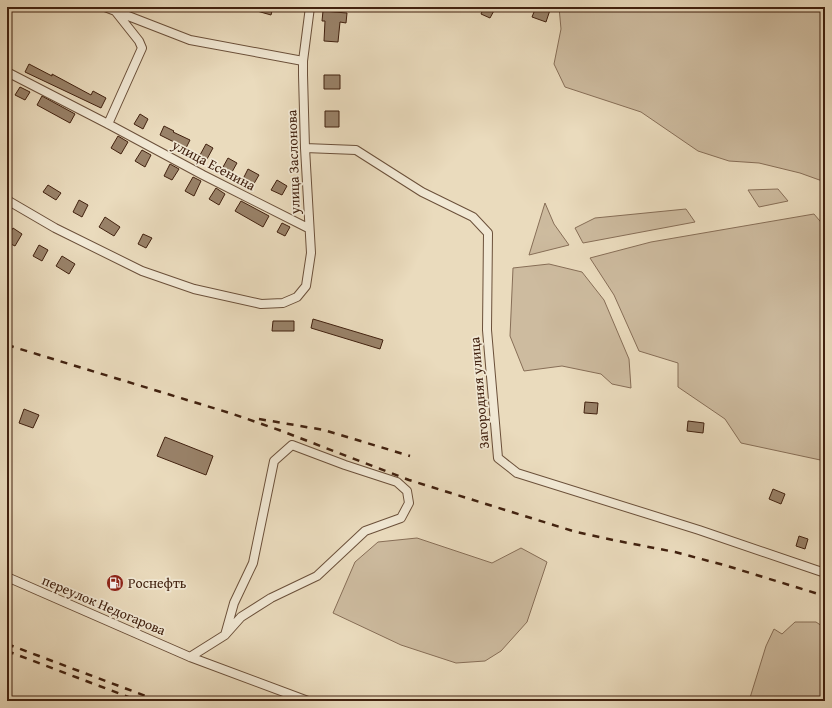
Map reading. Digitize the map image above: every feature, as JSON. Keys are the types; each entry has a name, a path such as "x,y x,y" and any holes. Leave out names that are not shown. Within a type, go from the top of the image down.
{"street":[{"path":"105,7 190,40 303,61"},
{"name":"улица Заслонова","path":"7,200 55,228 142,271 194,289 261,304 282,303 297,297 306,286 311,254 308,228 303,61 310,7"},
{"path":"108,124 142,48 139,41 116,12"},
{"name":"улица Есенина","path":"7,72 202,175 308,228"},
{"name":"Загородняя улица","path":"305,148 356,150 422,192 473,217 488,233 487,330 498,458 517,474 700,530 825,573"},
{"path":"190,657 224,635 241,617 271,598 317,576 365,531 401,518 410,503 407,491 397,482 345,465 292,445 274,461 253,563 234,603 224,635"},
{"name":"переулок Недогарова","path":"7,577 190,657 308,701"}],"shaded area":[{"path":"559,7 825,7 825,182 800,173 759,163 729,161 698,151 641,112 565,87 554,64 561,29"},
{"path":"778,189 788,201 759,207 748,190"},
{"path":"545,203 554,224 569,245 529,255"},
{"path":"686,209 695,222 583,243 575,228 595,218"},
{"path":"814,214 825,227 825,461 741,443 725,419 678,387 678,363 639,351 614,295 590,258 651,242"},
{"path":"549,264 582,272 604,300 629,359 631,388 612,384 601,374 562,366 524,371 510,336 513,268"},
{"path":"417,538 492,563 521,548 547,562 527,622 501,651 485,661 456,663 401,645 333,613 355,562 378,542"},
{"path":"795,622 816,622 825,628 825,701 749,701 766,646 774,629 782,634"}],"building":[{"path":"250,7 273,7 271,15 250,9"},
{"path":"484,7 496,7 490,18 481,14"},
{"path":"536,7 550,10 546,22 532,17"},
{"path":"323,11 347,13 346,23 340,22 338,42 324,41 325,21 322,21"},
{"path":"29,64 52,76 52,74 91,95 93,91 106,98 101,108 25,72"},
{"path":"324,75 340,75 340,89 324,89"},
{"path":"20,87 30,92 25,100 15,95"},
{"path":"42,96 75,114 70,123 37,105"},
{"path":"325,111 339,111 339,127 325,127"},
{"path":"140,114 148,119 143,129 134,124"},
{"path":"164,126 190,140 186,148 160,135"},
{"path":"118,136 128,142 121,154 111,148"},
{"path":"206,144 213,148 207,159 200,155"},
{"path":"142,150 151,155 145,167 135,161"},
{"path":"228,158 237,163 232,172 223,167"},
{"path":"170,164 179,169 172,180 164,176"},
{"path":"248,169 259,175 252,187 242,181"},
{"path":"193,177 201,181 194,196 185,191"},
{"path":"277,180 287,186 282,195 271,190"},
{"path":"48,185 61,193 56,200 43,192"},
{"path":"216,188 225,194 219,205 209,199"},
{"path":"79,200 88,205 82,217 73,212"},
{"path":"241,201 269,216 263,227 235,211"},
{"path":"105,217 120,227 114,236 99,227"},
{"path":"282,223 290,227 285,236 277,232"},
{"path":"13,228 22,234 15,246 7,242 7,238"},
{"path":"143,234 152,238 146,248 138,244"},
{"path":"39,245 48,250 42,261 33,256"},
{"path":"62,256 75,264 69,274 56,266"},
{"path":"313,319 383,340 380,349 311,328"},
{"path":"273,321 294,321 294,331 272,331"},
{"path":"585,402 598,403 597,414 584,413"},
{"path":"24,409 39,415 33,428 19,423"},
{"path":"688,421 704,423 703,433 687,431"},
{"path":"165,437 213,456 206,475 157,456"},
{"path":"773,489 785,494 781,504 769,499"},
{"path":"799,536 808,539 805,549 796,546"}],"railway":[{"path":"7,345 233,414 409,480 576,532 675,552 724,565 825,596"},
{"path":"259,419 324,430 410,456"},
{"path":"7,644 159,701"},
{"path":"7,651 139,701"}],"place":[{"name":"Роснефть","path":"115,583"}]}
